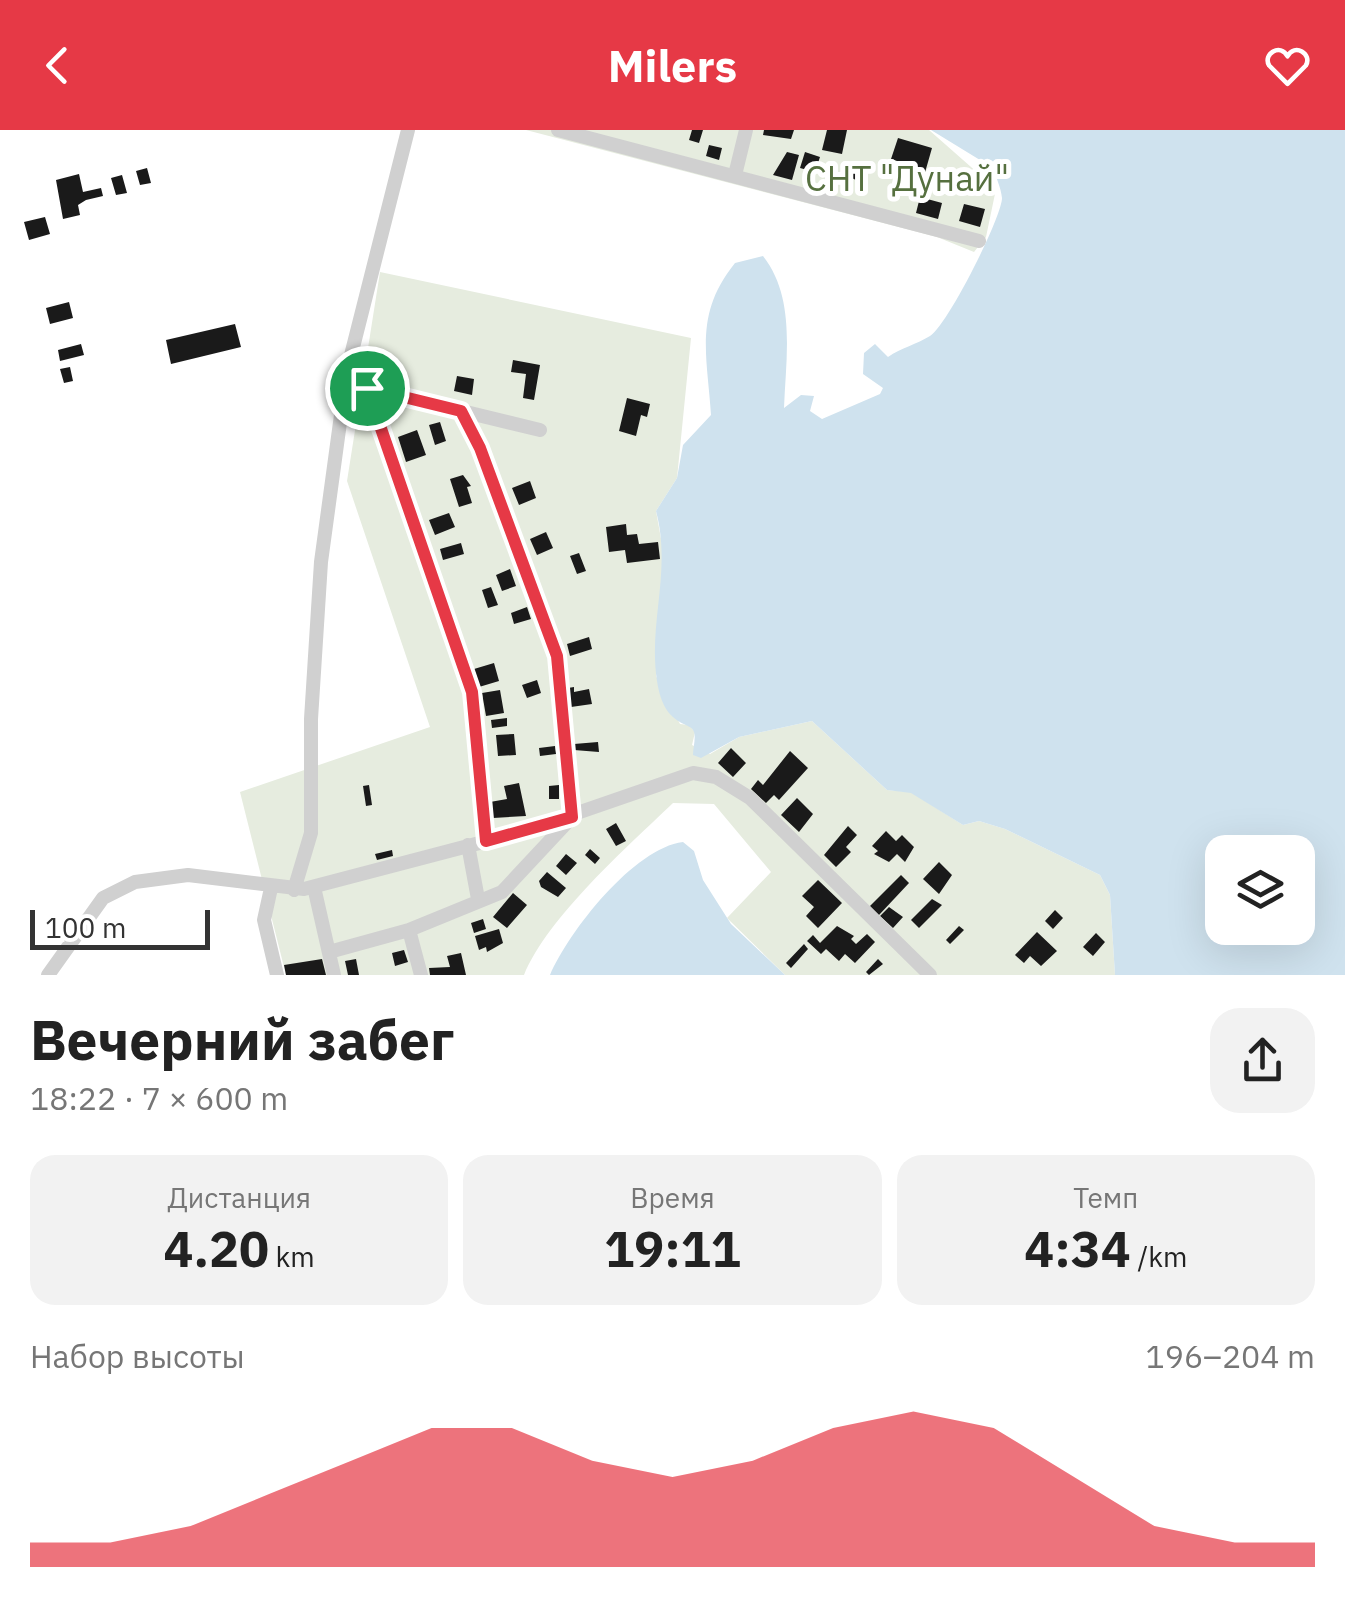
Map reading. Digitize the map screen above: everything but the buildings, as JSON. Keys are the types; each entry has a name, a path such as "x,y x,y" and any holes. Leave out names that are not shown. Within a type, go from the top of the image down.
{"street":[{"path":"294,890 311,833 311,719 321,562 347,371 408,130"},
{"path":"558,130 979,241"},
{"path":"735,175 746,130"},
{"path":"347,371 367,388 540,430"},
{"path":"367,388 472,692 486,841"},
{"path":"329,952 409,930 508,887 572,817 557,656 480,448 461,411"},
{"path":"48,975 91,912 118,887 188,875 271,888 314,887 572,817 693,773 716,777 750,798 930,975"},
{"path":"468,846 478,899"},
{"path":"314,887 334,975"},
{"path":"271,888 264,920 277,975"},
{"path":"409,930 421,975"}],"green space":[{"name":"СНТ \"Дунай\"","path":"526,130 929,130 996,189 986,237 974,252 937,237"},
{"path":"380,272 691,338 677,478 656,511 665,561 656,676 680,724 689,725 695,732 692,745 710,754 739,737 812,721 887,790 911,792 963,825 979,821 1005,829 1100,875 1110,895 1115,975 785,975 727,918 771,872 714,804 673,803 570,907 535,953 524,975 286,975 240,792 430,727 347,481"}],"water":[{"path":"931,130 1345,130 1345,975 1115,975 1110,895 1100,875 1005,829 979,821 963,825 911,793 887,790 812,721 739,737 701,758 693,755 692,729 665,708 655,660 662,555 656,511 677,478 683,445 711,415 706,335 713,300 722,282 735,263 763,256 773,272 785,309 784,408 801,395 814,396 810,411 822,419 880,394 883,388 863,374 864,353 875,344 888,357 938,328 993,226 1001,194 993,168"},
{"path":"683,842 694,851 703,880 731,924 785,975 550,975 572,936 624,875 644,859"}],"route":[{"path":"367,388 461,411 480,448 557,656 572,817 486,841 472,692 367,388"}]}
